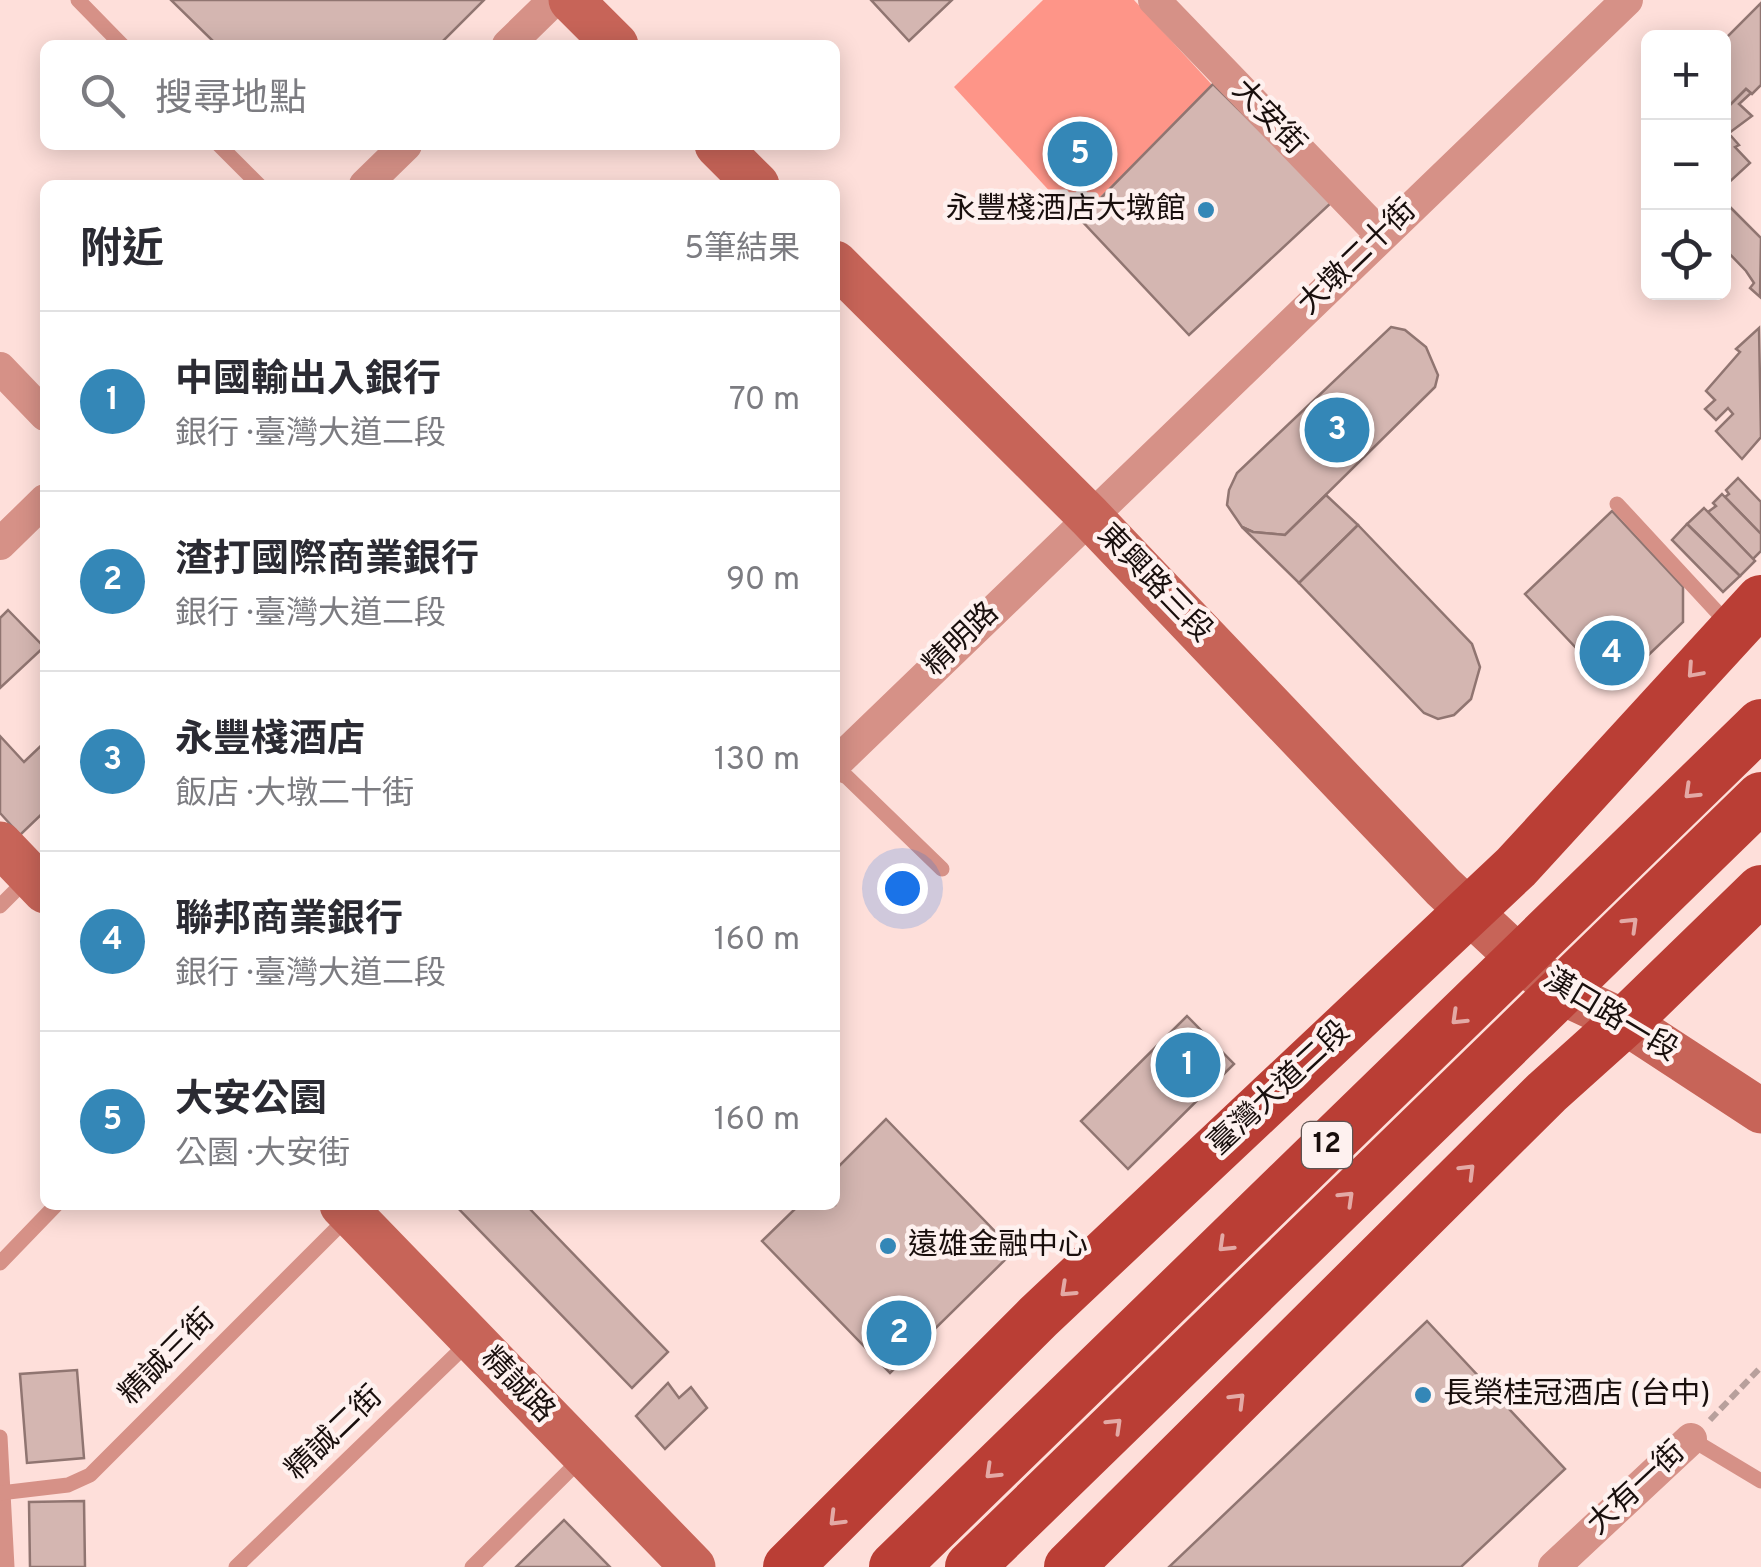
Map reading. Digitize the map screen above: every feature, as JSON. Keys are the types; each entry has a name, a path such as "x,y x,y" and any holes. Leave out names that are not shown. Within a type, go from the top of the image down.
{"main road":[{"name":"臺灣大道二段","path":"788,1567 1038,1317 1516,867 1746,614"},
{"name":"12","path":"894,1567 1761,724"},
{"name":"12","path":"970,1567 1761,796"},
{"path":"1069,1567 1548,1092 1761,890"}],"street":[{"path":"513,40 554,0"},
{"path":"571,0 611,40"},
{"name":"大安街","path":"1154,0 1381,236"},
{"name":"大墩二十街","path":"1089,516 1627,0"},
{"path":"371,180 401,150"},
{"path":"722,150 752,180"},
{"name":"東興路三段","path":"840,268 1089,516 1468,910"},
{"path":"0,368 40,410"},
{"path":"0,544 40,505"},
{"name":"精明路","path":"840,763 1089,516"},
{"name":"漢口路一段","path":"1468,910 1561,992 1625,1022 1761,1111"},
{"name":"精誠路","path":"360,1213 472,1340 693,1567"},
{"name":"大有一街","path":"1554,1567 1691,1438"}],"lane":[{"path":"78,0 117,40"},
{"path":"225,150 253,180"},
{"path":"1617,504 1746,614"},
{"path":"840,771 942,869"},
{"path":"0,1263 51,1210"},
{"name":"精誠三街","path":"2,1492 68,1485 90,1475 360,1213"},
{"name":"精誠二街","path":"236,1567 472,1340"},
{"path":"0,1436 7,1567"},
{"path":"1691,1438 1761,1481"},
{"path":"472,1567 585,1455"}],"path":[{"name":"大有一街","path":"1691,1438 1761,1368"}],"shaded area":[{"path":"1043,0 1134,0 1214,87 1076,220 954,87"}],"building":[{"path":"171,0 484,0 444,40 212,40"},
{"path":"871,0 952,0 909,41"},
{"path":"1761,3 1761,85 1752,94 1746,89 1731,104 1731,33"},
{"name":"永豐棧酒店大墩館","path":"1213,84 1332,202 1189,335 1080,219"},
{"path":"1746,89 1751,93 1739,104 1752,116 1731,132 1731,120 1731,104"},
{"path":"1731,136 1739,145 1735,147 1750,163 1731,181"},
{"path":"1731,208 1761,238 1760,297 1750,288 1754,283 1731,255"},
{"path":"1391,327 1405,330 1426,347 1438,375 1435,387 1285,535 1242,527 1227,505 1237,473"},
{"path":"1759,328 1761,437 1742,459 1716,431 1733,414 1728,408 1716,420 1705,409 1715,400 1706,391 1740,352 1736,349"},
{"path":"1738,478 1761,502 1761,534 1725,497 1729,494 1726,490"},
{"path":"1722,494 1761,534 1761,551 1753,559 1708,512"},
{"path":"1326,495 1358,525 1299,583 1242,527 1285,535"},
{"path":"1704,508 1755,561 1740,576 1687,524"},
{"path":"1612,511 1683,587 1683,622 1614,688 1525,594"},
{"path":"1687,524 1740,576 1723,592 1672,540"},
{"path":"1358,525 1472,644 1480,667 1471,699 1454,715 1438,719 1424,713 1299,583"},
{"path":"8,610 40,643 40,651 0,688 0,618"},
{"path":"0,736 24,762 40,747 40,816 20,835 0,813"},
{"path":"1187,1016 1234,1064 1128,1169 1081,1121"},
{"name":"遠雄金融中心","path":"886,1119 1014,1251 890,1373 762,1241 794,1210 840,1210 840,1165"},
{"path":"460,1210 531,1210 668,1352 632,1388"},
{"name":"長榮桂冠酒店 (台中)","path":"1427,1321 1565,1469 1461,1567 1169,1567"},
{"path":"77,1370 84,1458 27,1463 20,1374"},
{"path":"668,1383 679,1398 691,1387 707,1408 665,1449 636,1416"},
{"path":"84,1501 85,1567 30,1567 29,1502"},
{"path":"564,1520 610,1567 516,1567"}],"place":[{"name":"大安公園","path":"1080,154"},
{"name":"永豐棧酒店大墩館","path":"1206,210"},
{"name":"永豐棧酒店","path":"1337,430"},
{"name":"聯邦商業銀行","path":"1612,653"},
{"name":"中國輸出入銀行","path":"1188,1065"},
{"name":"遠雄金融中心","path":"888,1246"},
{"name":"渣打國際商業銀行","path":"899,1333"},
{"name":"長榮桂冠酒店 (台中)","path":"1423,1395"}]}
